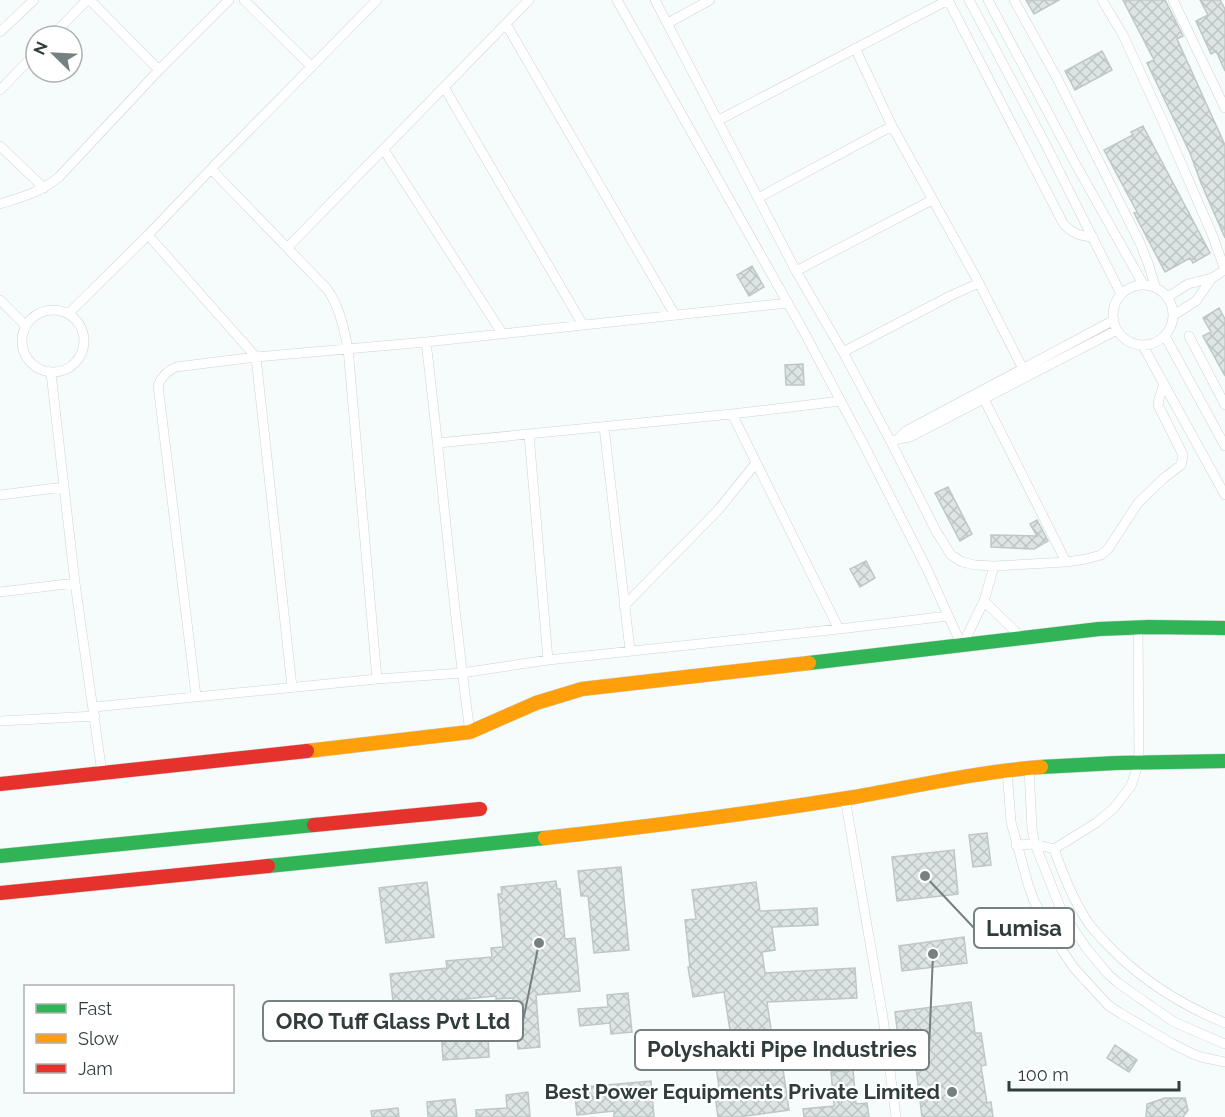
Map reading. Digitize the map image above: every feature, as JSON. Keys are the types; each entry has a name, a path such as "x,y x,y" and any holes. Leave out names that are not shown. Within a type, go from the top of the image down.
{"main road":[{"path":"0,784 441,737 470,732 536,703 582,689 1023,639 1067,632 1138,626 1225,628"},
{"path":"0,893 651,826 845,798 1007,770 1139,762 1225,761"},
{"path":"0,856 480,809"}],"street":[{"path":"0,32 34,0"},
{"path":"64,24 89,0 159,70"},
{"path":"0,204 22,198 44,188 59,177 159,70 229,0"},
{"path":"244,0 311,66"},
{"path":"288,248 529,0"},
{"path":"617,0 841,401 927,569 962,646"},
{"path":"655,0 796,271 895,440 936,531 951,555 962,562 994,566 1066,562 1101,555 1108,549 1138,503 1181,465 1183,455 1158,405 1164,384"},
{"path":"668,23 710,0"},
{"path":"719,120 948,0 1063,223 1068,230 1074,233 1093,237"},
{"path":"969,0 1121,294"},
{"path":"988,0 1143,284"},
{"path":"1014,0 1057,78 1135,234 1155,286"},
{"path":"1102,0 1123,35 1164,124 1212,234 1225,270 1212,278 1188,284 1168,297"},
{"path":"1173,0 1225,108"},
{"path":"69,313 148,235 370,2"},
{"path":"506,24 675,315"},
{"path":"855,48 892,126 979,283 1023,369"},
{"path":"0,90 24,65"},
{"path":"444,87 583,325"},
{"path":"758,198 892,126"},
{"path":"0,146 44,188"},
{"path":"384,150 502,333"},
{"path":"211,169 327,289 339,310 348,348 377,679"},
{"path":"796,271 932,200"},
{"path":"148,235 256,357 292,687"},
{"path":"1174,315 1196,301 1212,278"},
{"path":"843,352 979,283"},
{"path":"1143,284 1155,286 1165,293 1174,315 1172,326 1165,336 1155,343 1143,346 1132,344 1122,337 1116,330 1113,315 1115,304 1121,294 1131,287 1143,284"},
{"path":"0,300 25,325"},
{"path":"196,696 158,385 161,377 169,370 176,367 256,357 426,342 788,303"},
{"path":"57,309 69,313 78,321 83,332 84,344 81,356 74,365 63,371 51,373 39,369 29,362 22,350 21,337 25,325 45,310 57,309"},
{"path":"895,440 906,431 1114,320"},
{"path":"895,440 910,437 1116,330"},
{"path":"1165,336 1225,446"},
{"path":"1189,336 1225,405"},
{"path":"426,342 470,732"},
{"path":"1143,346 1225,495"},
{"path":"51,373 75,583 102,773"},
{"path":"984,399 1066,562"},
{"path":"438,443 841,401"},
{"path":"732,414 839,629"},
{"path":"604,427 630,650"},
{"path":"529,434 548,660"},
{"path":"624,606 719,509 756,463"},
{"path":"0,495 64,487"},
{"path":"962,646 984,601 994,566"},
{"path":"0,592 75,583"},
{"path":"984,601 1023,639"},
{"path":"0,721 94,712 196,696 462,673 630,650 948,616"},
{"path":"1016,845 1035,844 1054,849 1096,823 1114,808 1131,786 1139,762 1138,626"},
{"path":"1029,768 1032,829 1035,844 1062,912 1087,949 1108,974 1174,1022 1225,1044"},
{"path":"1007,770 1011,822 1034,901 1075,969 1108,1005 1173,1044 1201,1057 1225,1062"},
{"path":"845,798 883,1018 896,1117"},
{"path":"1054,849 1065,880 1084,917 1122,960 1155,986 1193,1010 1225,1023"}],"building":[{"path":"1026,0 1059,0 1034,14"},
{"path":"1123,0 1165,0 1183,36 1177,39 1225,145 1225,238 1190,153 1147,63 1154,60"},
{"path":"1200,0 1220,0 1225,9 1225,71 1216,51 1211,54 1196,21 1208,15"},
{"path":"1102,51 1112,70 1075,90 1065,71"},
{"path":"1143,126 1210,253 1193,263 1190,258 1165,272 1104,150 1133,135 1131,132"},
{"path":"752,266 764,287 749,296 737,275"},
{"path":"1219,308 1225,319 1225,376 1203,336 1211,332 1203,318"},
{"path":"803,364 804,385 786,385 785,365"},
{"path":"948,487 972,534 960,541 935,493"},
{"path":"1037,520 1048,541 1034,549 991,547 991,535 1037,536 1030,524"},
{"path":"866,561 875,578 860,587 850,569"},
{"path":"987,833 991,865 973,867 969,835"},
{"path":"954,850 958,894 897,901 892,857"},
{"path":"621,867 629,950 594,953 588,896 581,896 578,871"},
{"path":"556,881 557,889 560,889 565,939 575,938 580,991 536,995 540,1047 518,1049 513,998 496,999 496,996 407,1005 408,1018 395,1020 390,974 447,968 446,961 492,957 491,948 503,947 498,894 502,894 501,887"},
{"path":"427,882 434,937 386,943 379,888"},
{"path":"756,882 760,911 817,908 818,925 772,927 775,950 762,952 765,973 855,968 857,998 767,1002 772,1036 778,1035 789,1110 739,1117 718,1117 714,1088 719,1087 713,1046 732,1043 724,992 693,997 688,967 690,967 685,920 696,919 692,890"},
{"path":"964,937 967,963 902,971 899,946"},
{"path":"628,993 632,1032 611,1034 610,1023 580,1026 578,1009 608,1007 607,995"},
{"path":"971,1002 975,1033 981,1033 986,1065 981,1066 987,1103 991,1102 993,1117 922,1117 912,1034 898,1036 895,1012"},
{"path":"487,1015 489,1057 443,1060 441,1027 465,1025 465,1016"},
{"path":"1115,1045 1137,1060 1129,1072 1107,1058"},
{"path":"853,1070 856,1104 867,1103 869,1117 804,1117 803,1109 834,1106 831,1072"},
{"path":"651,1081 654,1117 614,1117 614,1111 577,1115 574,1088"},
{"path":"528,1092 530,1117 476,1117 476,1110 507,1108 506,1095"},
{"path":"1165,1098 1185,1098 1188,1110 1183,1117 1146,1117 1147,1104"},
{"path":"455,1099 457,1117 428,1117 427,1102"},
{"path":"398,1108 399,1117 372,1117 371,1111"}],"traffic: fast":[{"path":"809,663 1099,629 1225,628"},
{"path":"1041,767 1225,761"},
{"path":"0,856 314,825"},
{"path":"268,866 545,838"}],"traffic: slow":[{"path":"307,751 470,732 536,703 582,689 809,663"},
{"path":"545,838 772,809 968,776 1041,767"}],"traffic: jam":[{"path":"0,784 307,751"},
{"path":"314,825 480,809"},
{"path":"0,893 268,866"}],"place":[{"name":"Lumisa","path":"925,876"},
{"name":"ORO Tuff Glass Pvt Ltd","path":"539,943"},
{"name":"Polyshakti Pipe Industries","path":"933,954"},
{"name":"Best Power Equipments Private Limited","path":"952,1092"}]}
